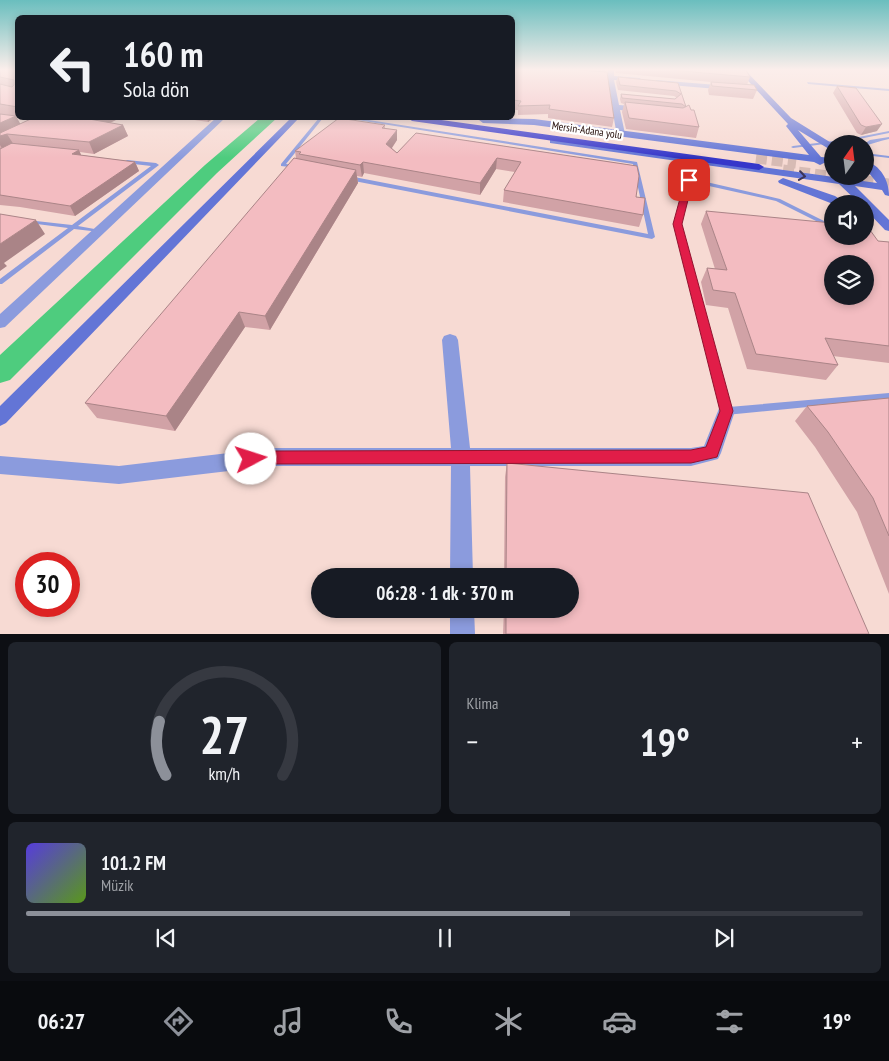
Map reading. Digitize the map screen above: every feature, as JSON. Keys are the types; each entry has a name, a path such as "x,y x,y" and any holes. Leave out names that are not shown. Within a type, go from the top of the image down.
{"highway":[{"name":"Mersin-Adana yolu","path":"435,120 759,159"},
{"name":"Mersin-Adana yolu","path":"468,120 480,124"}],"main road":[{"path":"770,100 788,120 824,142"},
{"path":"0,418 293,120"},
{"path":"788,120 791,128 824,165"},
{"path":"480,124 534,122 620,134 759,159 824,161"},
{"path":"480,124 548,140 738,168 824,176"},
{"path":"759,159 793,148 804,142"},
{"path":"759,159 777,158 784,165 780,171 772,172"},
{"path":"874,166 887,169"},
{"path":"738,168 797,185 824,197"},
{"path":"874,173 888,190"},
{"path":"847,185 860,196 889,227"},
{"path":"868,185 888,190"},
{"path":"874,224 889,235"}],"street":[{"path":"617,100 615,107 620,134"},
{"path":"615,107 652,111"},
{"path":"0,324 219,120"},
{"path":"450,340 461,456 462,568"},
{"path":"0,464 119,475 270,457 691,457 711,452 726,411"},
{"path":"462,618 463,634"}],"lane":[{"path":"303,169 284,165 319,120"},
{"path":"342,176 652,237 635,163 364,120"},
{"path":"874,135 889,132"},
{"path":"874,141 889,138"},
{"path":"804,142 824,144"},
{"path":"874,155 889,157"},
{"path":"0,282 156,165 118,161"},
{"path":"824,223 778,200 689,180 678,224 726,411 889,396"},
{"path":"18,219 98,231"}],"building":[{"path":"0,100 15,100 15,106 0,104"},
{"path":"515,100 611,100 614,118 549,109 550,105 518,106 521,101"},
{"path":"638,100 684,100 686,107 682,104"},
{"path":"845,100 864,100 882,124 866,127 861,125"},
{"path":"625,102 683,108 689,105 691,110 694,110 699,127 629,118"},
{"path":"0,114 15,116 15,116 0,123"},
{"path":"29,120 95,120 123,125 89,142 7,134 0,136 0,133"},
{"path":"336,120 352,120 385,125 382,128 397,130 386,144 397,153 416,133 637,166 639,176 636,197 645,198 643,215 504,190 521,162 497,158 480,183 363,162 360,165 299,154 301,152 295,151"},
{"path":"12,143 79,150 72,154 135,162 70,206 0,195 0,149"},
{"path":"294,158 356,170 265,316 239,312 166,416 85,403"},
{"path":"706,211 824,222 824,245 874,245 874,236 878,241 889,242 889,346 825,338 838,365 756,354 735,293 713,290 707,268 727,270"},
{"path":"0,214 36,220 0,244"},
{"path":"889,398 889,536 873,498 828,432 807,406"},
{"path":"507,463 808,493 869,634 506,634 506,618 579,618 579,568 506,568"}],"waterway":[{"path":"0,372 211,169 267,120"}],"tunnel":[{"path":"756,158 796,163"},
{"path":"783,170 889,184"}],"route":[{"path":"251,459 270,457 461,456 691,457 711,452 726,411 678,224 689,180"}]}
